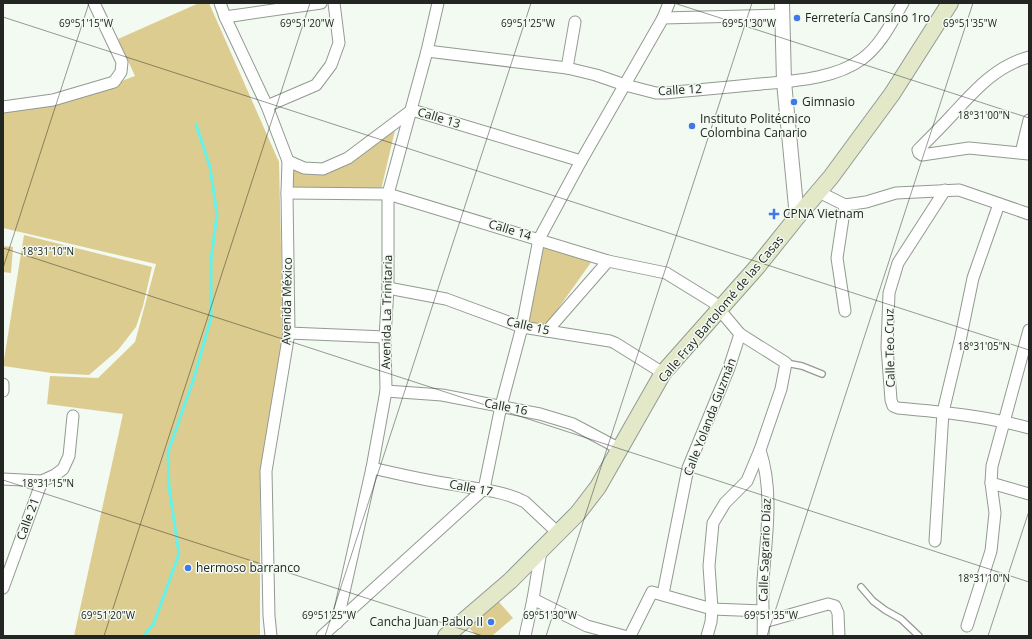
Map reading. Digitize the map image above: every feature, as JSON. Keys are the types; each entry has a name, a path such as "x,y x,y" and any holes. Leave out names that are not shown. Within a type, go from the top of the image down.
{"main road":[{"name":"Calle Fray Bartolomé de las Casas","path":"446,636 510,581 578,513 598,487 663,374 832,178 892,94 950,3"}],"street":[{"path":"3,107 54,100 114,82 121,72 122,62 94,3"},
{"name":"Avenida México","path":"220,3 225,17 267,106 288,161 289,333 266,471 269,616 271,636"},
{"path":"225,17 321,3"},
{"path":"267,106 316,85 331,65 339,43 334,3"},
{"name":"Avenida La Trinitaria","path":"337,623 372,468 386,391 385,337 388,288 388,194 412,110 438,3"},
{"path":"322,636 484,489 501,406 522,327 539,239 581,161 625,86 669,3"},
{"name":"Calle 12","path":"427,51 567,68 596,75 625,86 656,93 784,82 830,75 849,67 862,59 884,37 903,3"},
{"path":"662,18 782,9 784,82 797,217"},
{"path":"567,68 575,22"},
{"path":"1029,58 1018,60 998,71 982,84 918,150 922,155 969,148 1025,153 1029,120"},
{"name":"Calle 13","path":"288,161 304,168 323,169 348,158 412,110 581,161"},
{"name":"Calle Teo Cruz","path":"945,190 898,263 890,293 887,347 891,400 893,406 898,408 943,412 1004,421 1029,428"},
{"path":"819,192 845,205 866,202 896,192 959,190 1029,214"},
{"name":"Calle 14","path":"287,193 388,194 608,261 671,275 710,300 719,310"},
{"path":"935,541 943,412 973,278 999,204"},
{"path":"845,205 837,258 845,311"},
{"path":"547,330 608,261"},
{"name":"Calle 15","path":"388,288 446,299 522,327 547,330 615,343 663,374"},
{"path":"708,636 712,610 709,566 713,523 724,503 747,481 760,450 781,389 786,363 740,334 719,310"},
{"path":"967,626 991,551 995,513 991,483 992,466 1029,330"},
{"path":"289,333 385,337"},
{"name":"Calle Yolanda Guzmán","path":"663,594 688,468 729,368 740,334"},
{"path":"3,384 3,391"},
{"name":"Calle 16","path":"386,391 442,395 540,414 573,424 620,449"},
{"path":"3,479 42,480 55,475 63,469 69,456 73,416"},
{"name":"Calle Sagrario Díaz","path":"760,450 768,496 767,540 763,582 763,636"},
{"name":"Calle 17","path":"372,468 484,489 519,499 558,533"},
{"name":"Calle 21","path":"3,588 42,480"},
{"path":"991,483 1029,494"},
{"path":"525,636 533,600 541,551"},
{"path":"630,636 652,592 663,594 712,610 763,617 832,604 836,606 838,613 839,636"},
{"path":"533,600 587,626 624,636"}],"lane":[{"path":"786,363 802,366 822,374"},
{"path":"861,587 873,601 901,619 919,636"}],"shaded area":[{"path":"199,3 209,3 279,162 283,333 260,472 260,636 74,636 123,414 47,404 50,376 98,378 135,342 156,264 3,228 3,110 63,103 135,76 118,39"},
{"path":"399,113 381,190 289,189 285,162 325,172"},
{"path":"24,235 152,267 143,306 136,327 118,350 89,375 52,373 3,366"},
{"path":"537,243 592,261 545,327 517,323"},
{"path":"3,246 13,247 11,273 3,272"},
{"name":"Cancha Juan Pablo II","path":"498,601 513,618 492,636 477,636 468,627"}],"waterway":[{"path":"144,636 154,623 179,554 169,487 168,452 193,381 211,318 211,260 217,214 210,167 196,124"}],"place":[{"name":"Ferretería Cansino 1ro","path":"797,18"},
{"name":"Gimnasio","path":"794,102"},
{"name":"Instituto Politécnico Colombina Canario","path":"692,126"},
{"name":"CPNA Vietnam","path":"774,214"},
{"name":"hermoso barranco","path":"188,568"},
{"name":"Cancha Juan Pablo II","path":"491,622"}]}
